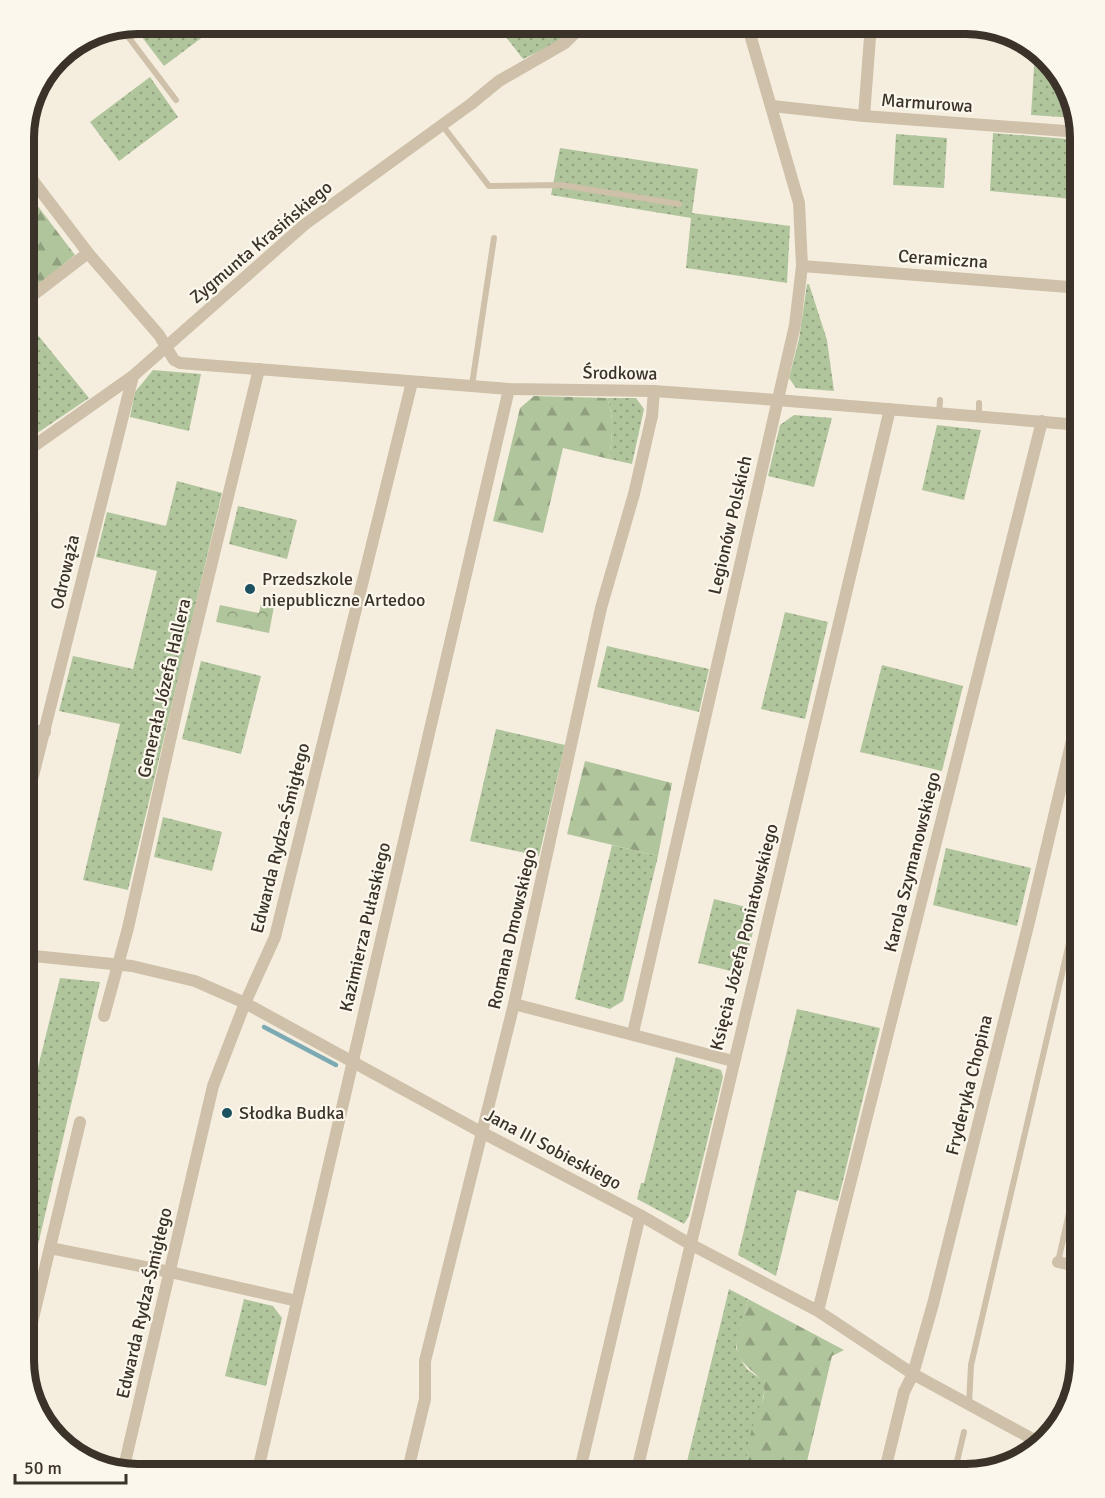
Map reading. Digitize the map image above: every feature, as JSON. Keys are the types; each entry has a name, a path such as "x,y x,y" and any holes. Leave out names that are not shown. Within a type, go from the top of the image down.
{"street":[{"name":"Zygmunta Krasińskiego","path":"35,445 134,376 304,225 343,202 499,81 565,43 573,35"},
{"name":"Legionów Polskich","path":"633,1033 795,325 802,266 799,203 750,35"},
{"path":"864,116 870,35"},
{"name":"Marmurowa","path":"772,106 864,116 1070,131"},
{"name":"Środkowa","path":"35,183 159,335 174,360 180,363 509,389 654,391 939,413 979,410 1070,424"},
{"path":"35,295 96,258"},
{"name":"Ceramiczna","path":"802,266 1070,287"},
{"name":"Generała Józefa Hallera","path":"104,1016 128,928 187,665 259,369"},
{"name":"Odrowąża","path":"34,772 101,498 134,376"},
{"name":"Edwarda Rydza-Śmigłego","path":"125,1462 213,1086 245,1003 275,937 412,382"},
{"name":"Kazimierza Pułaskiego","path":"260,1463 509,389"},
{"name":"Romana Dmowskiego","path":"410,1463 425,1399 425,1361 514,1004 601,608 634,494 652,416 654,391"},
{"name":"Księcia Józefa Poniatowskiego","path":"639,1463 890,409"},
{"name":"Karola Szymanowskiego","path":"818,1311 1042,421"},
{"path":"35,731 45,732"},
{"name":"Fryderyka Chopina","path":"887,1463 904,1392 914,1374 1029,922 1070,749"},
{"name":"Jana III Sobieskiego","path":"34,956 118,965 195,981 245,1003 481,1132 818,1311 914,1374 1033,1439"},
{"path":"514,1004 733,1060"},
{"path":"34,1314 80,1122"},
{"path":"582,1463 640,1215"},
{"path":"50,1248 297,1301"},
{"path":"1058,1262 1070,1265"}],"lane":[{"path":"127,35 176,100"},
{"path":"442,125 489,186 561,185 679,204"},
{"path":"472,385 494,238"},
{"path":"939,413 940,400"},
{"path":"969,1404 970,1365 1070,939"},
{"path":"1058,1262 1070,1209"},
{"path":"957,1463 964,1432"}],"green space":[{"path":"140,34 207,34 164,66"},
{"path":"504,34 566,35 559,42 523,59"},
{"path":"1034,60 1060,92 1068,117 1031,115"},
{"path":"150,77 178,117 119,161 90,122"},
{"path":"993,133 1070,139 1070,199 990,191"},
{"path":"896,134 947,138 944,188 893,185"},
{"path":"560,148 698,169 692,213 790,226 787,283 686,268 691,218 551,195"},
{"path":"35,202 75,255 35,287"},
{"path":"807,284 809,284 827,340 834,391 796,388 789,378 799,339"},
{"path":"35,331 89,398 35,435"},
{"path":"153,370 201,374 189,431 130,417 135,392"},
{"path":"534,396 607,398 612,421 609,459 563,448 543,533 493,521 520,408"},
{"path":"607,398 636,398 644,409 632,464 609,459 612,421"},
{"path":"794,415 832,418 814,487 768,476 780,425"},
{"path":"937,425 981,430 964,500 922,490"},
{"path":"177,481 222,493 128,890 83,880 120,724 59,711 73,656 133,669 157,571 96,557 107,512 166,526"},
{"path":"238,506 297,520 287,559 229,544"},
{"path":"262,599 275,601 269,633 216,622 220,605 259,613"},
{"path":"785,612 828,622 805,719 761,709"},
{"path":"607,646 709,669 699,712 597,687"},
{"path":"201,661 261,676 241,754 182,739"},
{"path":"882,665 963,686 942,771 860,752"},
{"path":"496,729 565,745 539,856 470,841"},
{"path":"585,761 672,783 658,856 567,834"},
{"path":"163,817 222,832 212,871 154,857"},
{"path":"612,845 658,856 623,1001 610,1009 575,999"},
{"path":"946,848 1031,868 1017,926 933,905"},
{"path":"714,899 758,910 743,974 698,963"},
{"path":"60,978 100,982 34,1261 34,1083"},
{"path":"797,1009 880,1028 838,1201 797,1190 776,1276 738,1255"},
{"path":"676,1057 721,1070 723,1077 689,1216 684,1224 637,1199 641,1183 644,1183"},
{"path":"729,1289 748,1299 736,1348 747,1369 764,1385 763,1400 749,1443 748,1463 687,1463"},
{"path":"244,1299 273,1306 282,1318 266,1386 225,1376"},
{"path":"748,1299 844,1350 832,1356 807,1463 748,1463 749,1443 754,1421 763,1399 764,1388 758,1376 739,1356 737,1345"}],"waterway":[{"path":"264,1027 336,1065"}],"place":[{"name":"Przedszkole niepubliczne Artedoo","path":"250,589"},
{"name":"Słodka Budka","path":"227,1113"}]}
